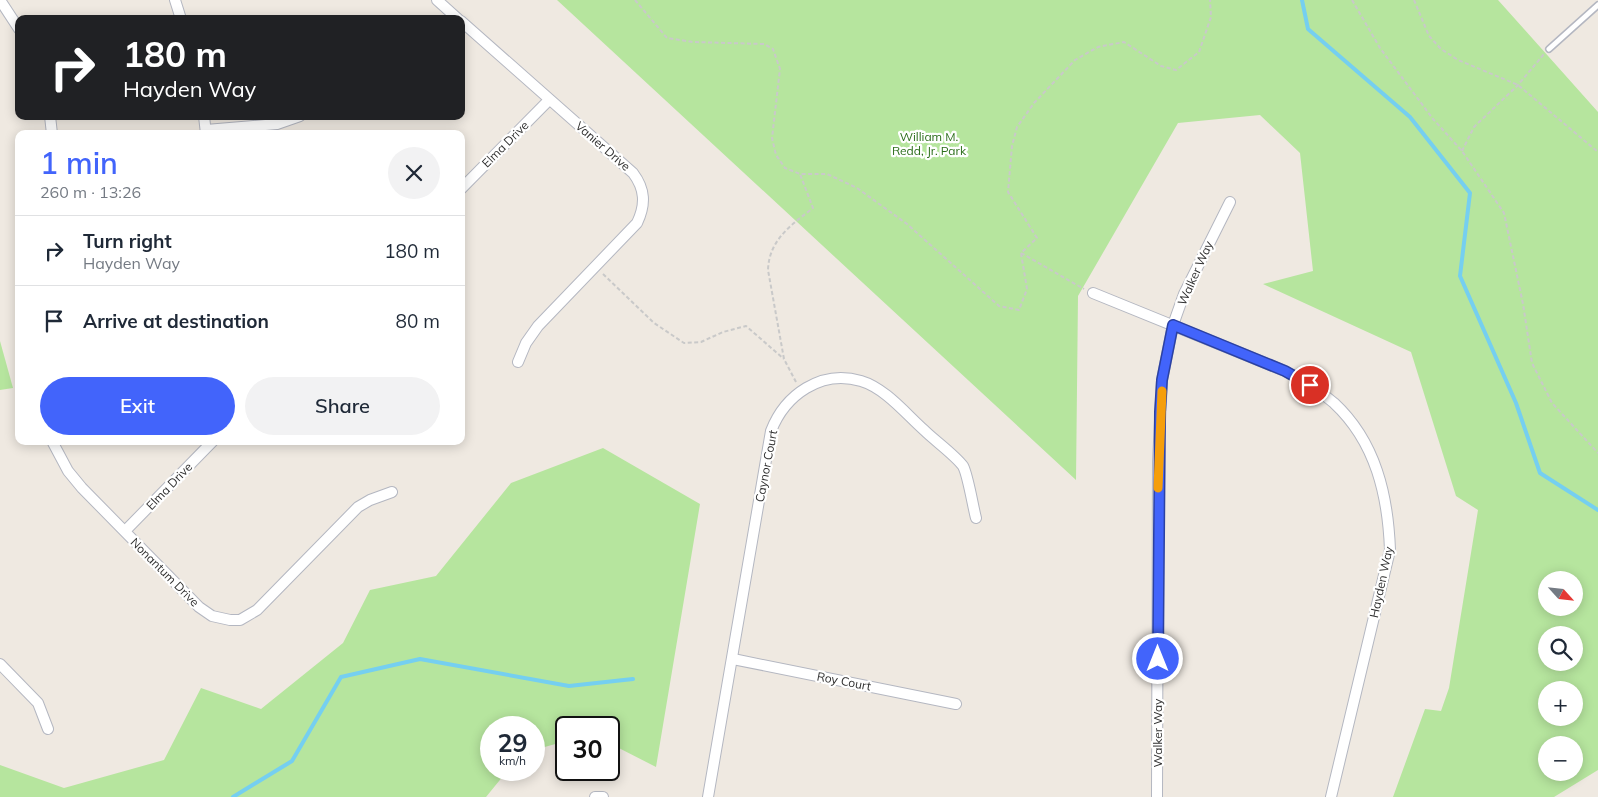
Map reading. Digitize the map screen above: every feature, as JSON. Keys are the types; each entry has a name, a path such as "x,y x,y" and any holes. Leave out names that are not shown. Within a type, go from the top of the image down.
{"street":[{"path":"0,0 15,23"},
{"path":"175,0 180,15"},
{"name":"Vanier Drive","path":"438,0 454,15"},
{"name":"Vanier Drive","path":"465,24 633,172 643,191 644,202 637,223 538,326 526,343 518,362"},
{"name":"Elma Drive","path":"465,185 549,100"},
{"path":"224,130 277,124 288,120"},
{"name":"Walker Way","path":"1157,797 1158,462 1162,380 1173,325 1193,273 1230,202"},
{"name":"Hayden Way","path":"1093,293 1285,371 1310,385 1334,403 1356,430 1369,452 1382,484 1388,516 1390,550 1331,797"},
{"name":"Caynor Court","path":"708,797 771,431 777,415 800,391 817,381 840,378 862,381 883,393 963,467 976,518"},
{"name":"Nonantum Drive","path":"54,445 68,471 82,488 205,612 221,619 240,620 257,610 358,508 370,500 392,492"},
{"name":"Elma Drive","path":"125,531 209,445"},
{"name":"Roy Court","path":"733,659 956,704"},
{"path":"0,664 38,703 48,728"},
{"path":"595,797 603,797"}],"lane":[{"path":"1549,49 1598,5"}],"path":[{"path":"635,0 667,38 693,42 764,44 773,49 780,69 772,138 776,155 785,168 800,174 827,174 857,188 907,224 999,306 1019,310 1027,289 1021,253"},
{"path":"1021,253 1037,238 1008,192 1012,146 1017,127 1040,96 1075,60 1098,47 1124,42 1161,66 1176,70 1199,52 1211,17 1210,0"},
{"path":"1352,0 1386,56 1433,119 1462,151 1504,213 1523,304 1532,363 1552,403 1598,453"},
{"path":"1414,0 1429,36 1441,49 1458,60 1518,85 1598,152"},
{"path":"1462,151 1474,127 1518,85 1549,49"},
{"path":"800,174 812,208 775,241 768,256 768,270 784,359 800,391"},
{"path":"1021,253 1093,293"},
{"path":"596,266 654,323 684,343 701,342 723,332 746,326 784,359"}],"green space":[{"name":"William M. Redd, Jr. Park","path":"557,0 1498,0 1598,112 1598,770 1583,779 1583,736 1538,736 1538,781 1580,781 1554,797 1393,797 1425,709 1441,711 1449,688 1478,510 1456,496 1411,352 1263,284 1313,271 1300,153 1260,115 1178,123 1078,296 1076,480"},
{"path":"0,341 13,388 0,390"},
{"path":"603,448 700,504 656,767 620,749 620,716 555,716 555,744 545,747 545,716 480,716 480,781 499,781 486,797 0,797 0,765 64,788 164,760 201,688 261,709 343,643 370,590 436,576 511,483"}],"waterway":[{"path":"1302,0 1308,29 1410,117 1470,193 1460,276 1516,403 1540,473 1598,510"},
{"path":"233,797 292,761 341,677 420,659 569,686 633,679"}],"slow traffic":[{"path":"1158,488 1162,391"}],"route":[{"path":"1158,659 1158,462 1160,412 1162,380 1173,325 1285,371 1310,385"}]}
